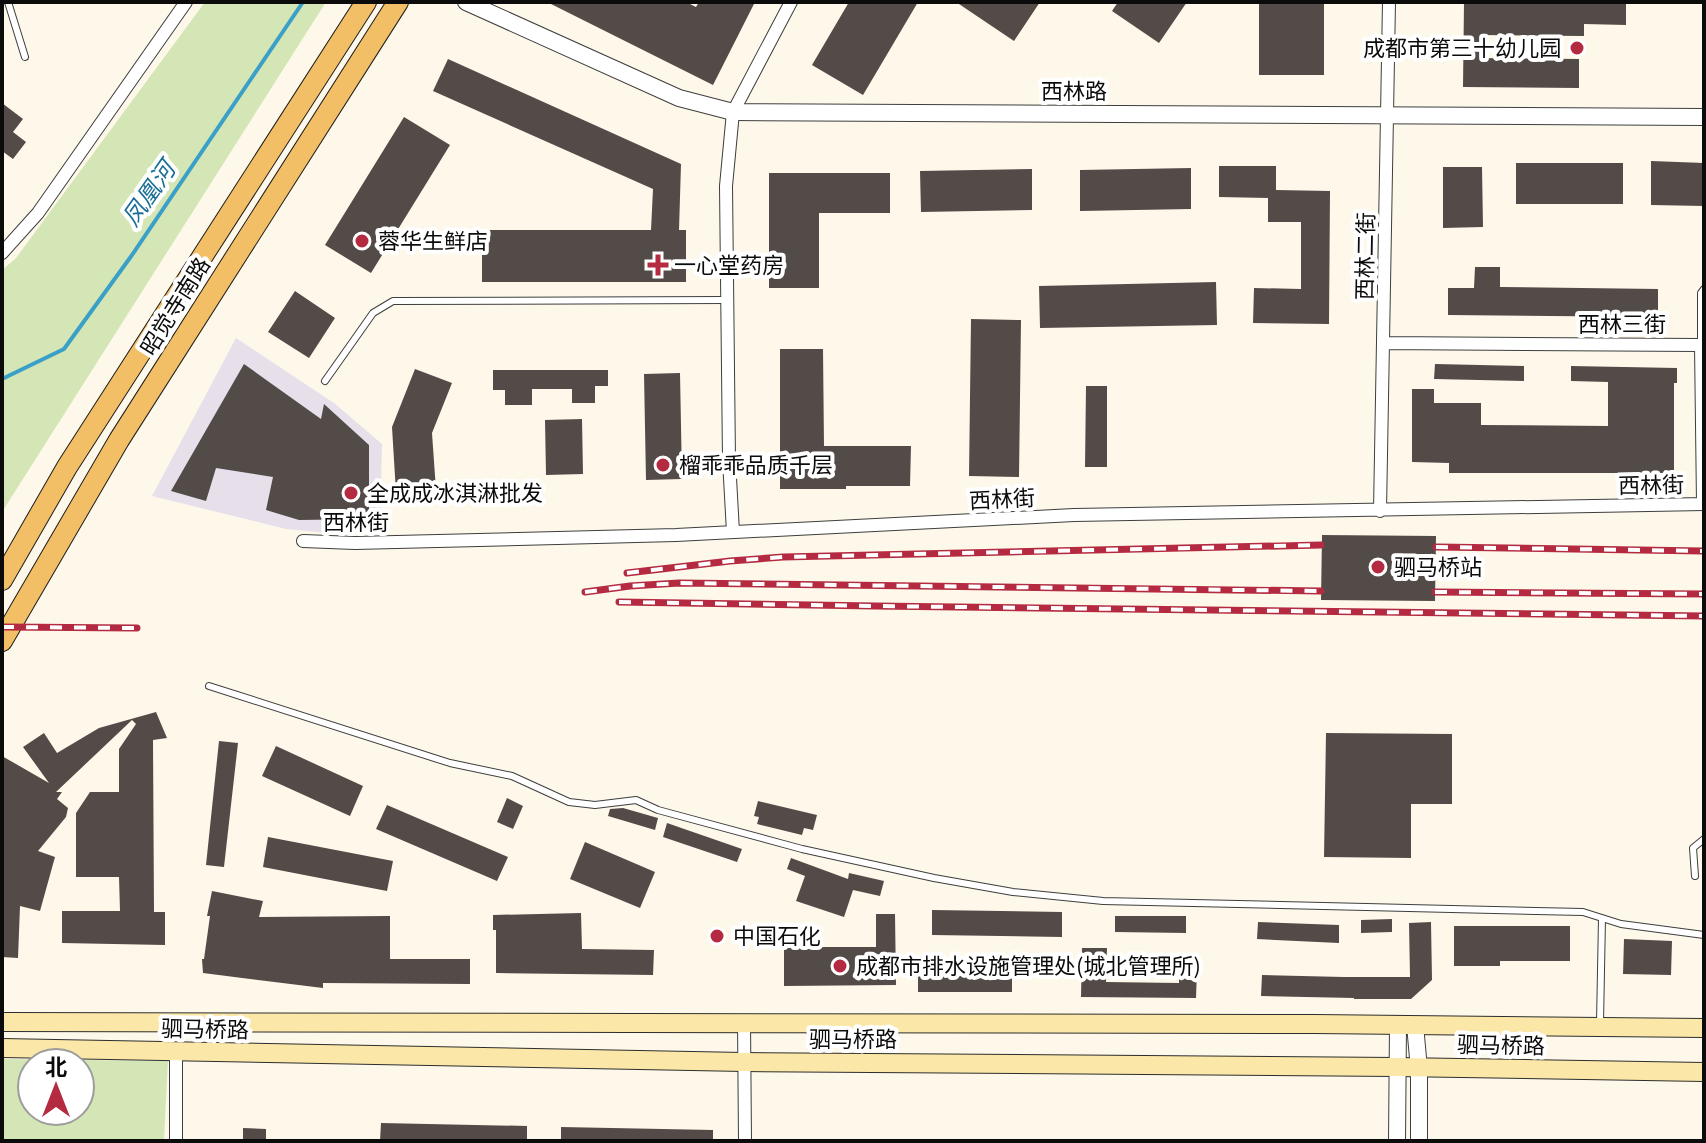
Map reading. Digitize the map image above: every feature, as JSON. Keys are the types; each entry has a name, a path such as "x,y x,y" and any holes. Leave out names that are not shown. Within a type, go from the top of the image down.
{"main road":[{"name":"昭觉寺南路","path":"2,580 67,467 366,2"},
{"name":"昭觉寺南路","path":"2,641 119,440 398,2"},
{"name":"驷马桥路","path":"2,1022 744,1022 1704,1028"},
{"name":"驷马桥路","path":"2,1048 744,1062 1704,1072"}],"street":[{"path":"2,253 38,213 186,2"},
{"name":"西林路","path":"466,2 679,98 733,112 1704,117"},
{"path":"733,532 729,460 726,186 733,112 791,2"},
{"name":"西林二街","path":"1380,511 1389,2"},
{"name":"西林三街","path":"1383,343 1701,345"},
{"path":"1701,345 1704,504"},
{"name":"西林街","path":"303,541 355,543 733,532 1074,515 1704,504"},
{"path":"744,1022 745,1141"},
{"path":"1397,1141 1397,1067 1406,1025"},
{"path":"1406,1025 1419,1069 1419,1141"},
{"path":"176,1052 176,1141"}],"lane":[{"path":"8,2 25,57"},
{"path":"1701,345 1701,293 1704,289"},
{"path":"325,381 373,313 393,301 727,300"},
{"path":"209,686 450,763 512,776 569,802 595,805 636,800 658,810 802,849 1013,892 1103,901 1583,912 1621,924 1704,935"},
{"path":"1695,876 1693,848 1704,839"},
{"path":"1600,1027 1602,918"}],"shaded area":[{"path":"236,338 334,403 382,444 380,529 348,535 286,529 152,496"}],"green space":[{"path":"205,2 326,2 2,512 2,270 16,258"},
{"path":"2,1059 16,1059 16,1127 96,1127 96,1060 168,1061 164,1141 2,1141"}],"building":[{"path":"547,2 686,2 696,7 699,2 755,2 713,85"},
{"path":"849,2 918,2 863,95 812,65"},
{"path":"956,2 1040,2 1014,41"},
{"path":"1118,2 1187,2 1159,43 1112,11"},
{"path":"1259,2 1324,2 1324,75 1259,75"},
{"path":"1464,2 1626,2 1626,25 1584,24 1584,36 1480,35 1480,58 1579,59 1579,88 1463,87"},
{"path":"448,59 681,164 679,230 686,230 686,282 482,282 482,230 651,230 653,189 433,91"},
{"path":"2,103 23,119 13,132 26,142 13,159 2,151"},
{"path":"404,117 450,145 371,273 325,245"},
{"path":"1651,161 1704,163 1704,206 1651,205"},
{"path":"1516,163 1623,163 1623,204 1516,204"},
{"path":"1219,166 1276,166 1276,190 1330,191 1329,324 1253,323 1254,288 1301,289 1301,222 1268,222 1268,198 1219,197"},
{"path":"1443,167 1482,167 1483,227 1443,228"},
{"path":"1191,168 1191,209 1080,211 1080,170"},
{"path":"1032,169 1032,210 921,212 920,171"},
{"path":"769,173 890,173 890,213 819,213 819,288 769,288"},
{"path":"1475,267 1500,267 1500,287 1658,289 1658,317 1448,315 1448,288 1474,288"},
{"path":"1216,282 1217,325 1040,328 1039,286"},
{"path":"295,291 335,318 309,358 268,332"},
{"path":"971,319 1021,320 1019,477 969,476"},
{"path":"780,349 823,349 824,446 911,446 910,486 780,489"},
{"path":"244,364 321,419 324,404 369,445 369,519 299,520 266,510 273,477 216,468 206,501 171,491"},
{"path":"1435,364 1524,366 1524,381 1434,379"},
{"path":"1571,366 1677,368 1677,383 1674,383 1674,473 1449,473 1449,463 1412,462 1412,389 1434,389 1434,403 1481,403 1481,425 1608,426 1608,382 1571,381"},
{"path":"415,369 452,383 432,433 436,490 396,493 392,427"},
{"path":"493,370 608,370 608,386 595,386 595,403 572,403 572,389 532,389 532,405 505,405 505,390 493,390"},
{"path":"680,373 682,479 646,480 644,374"},
{"path":"1086,386 1107,386 1107,467 1085,467"},
{"path":"582,419 583,474 546,475 545,420"},
{"name":"驷马桥站","path":"1322,535 1436,536 1435,601 1321,600"},
{"path":"156,712 167,738 153,740 154,912 165,912 165,945 62,943 62,911 120,911 119,877 76,877 76,813 90,792 119,792 119,749 136,724 132,720 56,792 62,792 57,799 68,808 66,817 38,851 55,857 40,911 20,906 18,958 2,957 2,756 49,783 23,747 44,733 57,753 99,728"},
{"path":"1326,733 1452,734 1452,804 1411,804 1411,858 1324,857"},
{"path":"219,741 238,743 224,867 206,865"},
{"path":"276,746 363,786 350,816 262,776"},
{"path":"507,798 523,806 513,829 497,822"},
{"path":"758,801 817,815 813,830 804,828 802,835 757,824 759,817 754,816"},
{"path":"387,805 508,857 497,881 376,829"},
{"path":"623,808 658,818 655,830 608,816 610,809"},
{"path":"667,823 742,849 737,862 663,837"},
{"path":"268,837 393,861 387,891 263,867"},
{"path":"585,842 655,872 640,908 570,879"},
{"path":"791,858 848,879 849,873 884,881 880,896 853,890 844,917 796,901 805,876 787,869"},
{"path":"212,891 263,901 259,917 390,916 390,959 470,959 470,984 323,983 323,988 203,973 202,959"},
{"path":"932,910 1062,912 1062,937 932,935"},
{"path":"581,913 582,949 654,950 653,975 496,973 493,915"},
{"name":"成都市排水设施管理处(城北管理所)","path":"876,914 895,914 896,985 784,986 784,947 876,947"},
{"path":"1115,916 1186,916 1186,933 1115,932"},
{"path":"1392,919 1392,932 1361,933 1361,920"},
{"path":"1258,922 1339,925 1339,943 1257,939"},
{"path":"1431,922 1432,980 1411,999 1261,996 1262,975 1410,977 1409,923"},
{"path":"1454,926 1570,926 1570,961 1500,961 1500,966 1454,966"},
{"path":"1624,939 1672,941 1671,975 1623,974"},
{"path":"1082,948 1107,948 1106,982 1179,983 1179,969 1197,970 1196,998 1081,997"},
{"path":"918,976 1012,976 1012,992 918,992"},
{"path":"381,1123 527,1126 527,1141 380,1141"},
{"path":"561,1127 713,1130 713,1141 561,1141"},
{"path":"243,1128 266,1129 266,1141 243,1141"}],"waterway":[{"name":"凤凰河","path":"2,379 64,349 132,255 303,2"}],"railway":[{"path":"627,573 783,557 1321,545"},
{"path":"1436,547 1704,551"},
{"path":"585,592 679,583 1321,591"},
{"path":"1435,592 1704,594"},
{"path":"619,602 1704,616"},
{"path":"2,627 137,628"}],"place":[{"name":"成都市第三十幼儿园","path":"1577,48"},
{"name":"蓉华生鲜店","path":"362,241"},
{"name":"一心堂药房","path":"658,265"},
{"name":"榴乖乖品质千层","path":"663,465"},
{"name":"全成成冰淇淋批发","path":"351,493"},
{"name":"驷马桥站","path":"1378,567"},
{"name":"中国石化","path":"717,936"},
{"name":"成都市排水设施管理处(城北管理所)","path":"840,966"}]}
